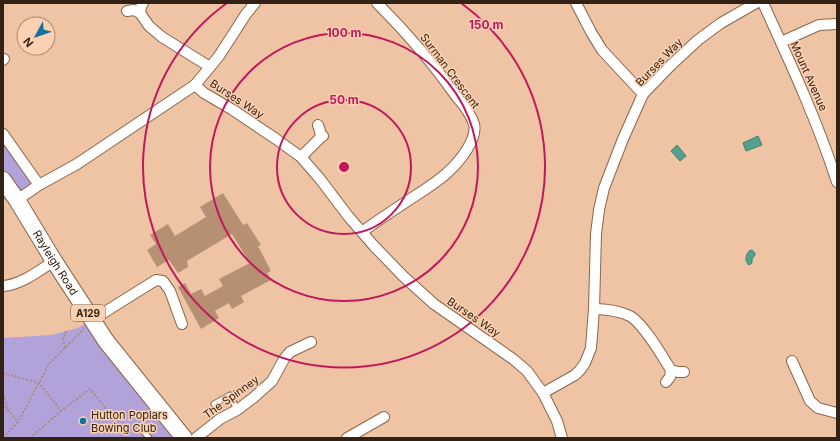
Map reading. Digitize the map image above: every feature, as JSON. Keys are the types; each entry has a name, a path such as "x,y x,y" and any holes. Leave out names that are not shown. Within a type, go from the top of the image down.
{"main road":[{"name":"Rayleigh Road","path":"3,180 106,341 184,438"}],"street":[{"path":"195,85 219,56 246,14 255,3"},
{"name":"Surman Crescent","path":"362,232 447,173 472,142 474,134 474,124 468,111 422,52 378,3"},
{"path":"576,3 602,50 643,94"},
{"name":"Burses Way","path":"17,200 77,164 195,85 204,93 239,114 301,158 320,179 348,216 403,276 434,304 513,359 527,371 543,393 575,376 585,363 591,348 598,210 604,188 623,139 643,94 698,40 756,3"},
{"name":"Mount Avenue","path":"763,3 808,104 827,150 837,182"},
{"path":"127,11 142,8 149,26 162,37 210,67"},
{"path":"781,42 819,25 837,24"},
{"path":"301,158 322,137 318,125"},
{"path":"3,134 39,186"},
{"path":"3,286 10,286 54,261"},
{"path":"92,320 156,280 163,281 170,292 182,324"},
{"path":"594,309 605,309 621,313 631,317 639,324 670,370 670,377 666,382"},
{"name":"The Spinney","path":"196,438 220,419 237,410 272,381 284,359 290,352 311,342"},
{"path":"792,362 810,401 818,408 837,413"},
{"path":"670,370 684,372"},
{"path":"543,393 557,421 562,438"},
{"path":"347,438 384,417"}],"lane":[{"path":"214,404 230,395 237,410"},
{"path":"141,428 149,438"}],"path":[{"path":"3,438 18,422 49,364 82,332 92,320"},
{"path":"65,348 63,340 66,331"},
{"path":"3,373 39,383 61,411"},
{"path":"30,438 61,411 90,389 118,424 141,428"},
{"path":"3,394 8,410"},
{"path":"3,407 8,410 18,422"}],"shaded area":[{"path":"3,134 39,185 15,197 3,200"},
{"path":"92,320 175,438 3,438 3,338 51,335 78,328"}],"water":[{"path":"758,136 762,145 746,151 743,143"},
{"path":"677,145 686,156 680,161 671,151"},
{"path":"752,250 755,255 752,259 752,263 749,265 746,262 746,256 749,251"}],"building":[{"path":"223,193 243,225 247,223 261,245 258,246 271,271 267,273 271,280 241,296 244,302 232,309 229,303 215,311 219,318 201,329 178,287 185,283 191,294 201,289 205,296 223,286 219,279 250,263 232,234 187,261 188,267 178,273 169,260 157,267 147,250 156,244 150,235 168,224 175,236 206,217 200,207"}],"place":[{"name":"Hutton Poplars Bowing Club","path":"83,421"}]}
